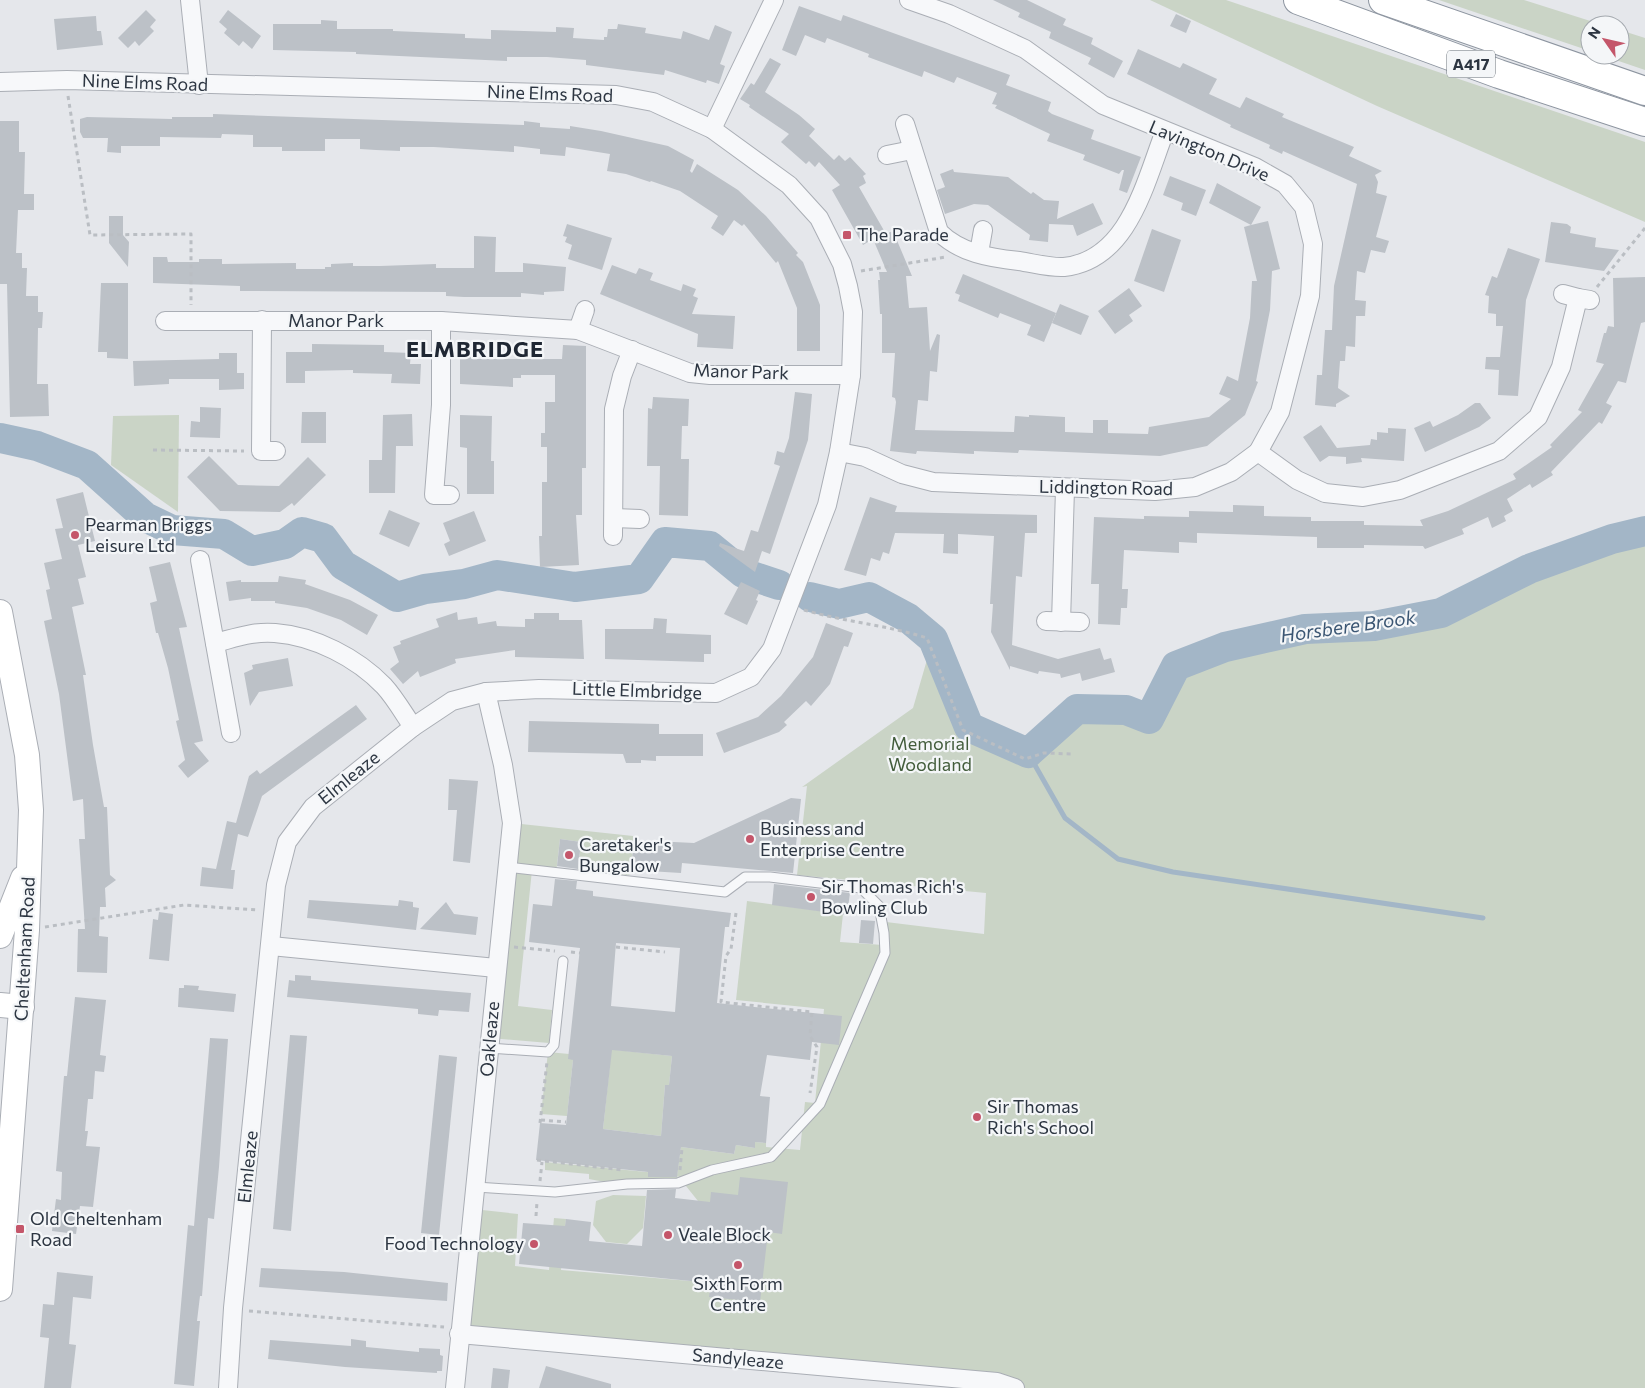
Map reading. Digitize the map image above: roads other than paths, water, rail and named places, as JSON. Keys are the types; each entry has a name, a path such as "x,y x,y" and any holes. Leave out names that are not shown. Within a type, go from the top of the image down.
{"highway":[{"name":"A417","path":"1298,0 1490,71 1645,122"},
{"name":"A417","path":"1383,0 1645,91"}],"main road":[{"name":"Cheltenham Road","path":"0,612 26,755 31,810 27,930 11,1006 0,1289"},
{"path":"0,936 29,862"}],"street":[{"path":"190,0 198,85"},
{"path":"712,129 774,0"},
{"name":"Lavington Drive","path":"909,0 949,14 1004,38 1042,59 1103,105 1255,167 1286,184 1304,207 1313,244 1310,296 1280,412 1258,452"},
{"name":"Nine Elms Road","path":"0,82 67,80 616,95 654,102 712,129 788,185 819,218 842,264 854,312 851,375 839,452"},
{"path":"906,124 912,150 939,232 962,250 1005,260 1063,267 1097,256 1116,239 1133,213 1165,131"},
{"path":"887,155 912,150"},
{"path":"979,253 983,230"},
{"path":"1258,452 1297,480 1325,493 1363,497 1400,490 1499,451 1538,418 1561,367 1577,297"},
{"path":"578,330 585,310"},
{"name":"Manor Park","path":"260,451 262,320"},
{"name":"Manor Park","path":"165,321 441,321 578,330 690,373 710,375 851,375"},
{"path":"434,495 441,405 441,321"},
{"path":"613,536 614,409 622,376 632,350"},
{"name":"Liddington Road","path":"839,452 865,457 902,474 933,482 1065,489 1155,491 1194,487 1231,472 1258,452"},
{"name":"Little Elmbridge","path":"486,692 540,688 716,693 751,677 772,648 789,606 827,505 839,452"},
{"path":"1065,489 1054,621 1080,622"},
{"path":"614,518 640,519"},
{"path":"200,560 231,733"},
{"path":"215,643 250,634 275,633 304,639 334,650 360,666 385,687 414,727"},
{"name":"Elmleaze","path":"228,1388 233,1308 276,885 287,842 313,807 414,727 452,701 486,692"},
{"name":"Oakleaze","path":"455,1388 452,1330 476,1187 488,1048 512,823 503,765 486,692"},
{"path":"271,946 496,968"},
{"name":"Sandyleaze","path":"452,1330 997,1382 1015,1388"}],"lane":[{"path":"476,1187 556,1192 627,1184 678,1183 712,1170 771,1157 820,1104 885,953 884,933 879,906 861,888 778,878 744,877 725,892 507,868"},
{"path":"488,1048 548,1052 554,1045 563,961"}],"waterway":[{"name":"Horsbere Brook","path":"0,438 37,446 87,465 145,517 172,530 224,534 252,551 285,544 302,532 323,538 343,565 397,597 425,589 464,584 497,575 575,587 639,579 665,542 710,546 743,573 779,585"},
{"name":"Horsbere Brook","path":"810,597 839,604 869,597 908,618 933,639 969,727 1028,753 1077,709 1126,710 1149,719 1176,666 1225,647 1305,629 1374,626 1441,613 1529,569 1612,539 1645,531"},
{"path":"1028,753 1065,818 1118,859 1173,872 1483,918"}],"place":[{"name":"The Parade","path":"847,235"},
{"name":"Pearman Briggs Leisure Ltd","path":"75,535"},
{"name":"Business and Enterprise Centre","path":"750,839"},
{"name":"Caretaker's Bungalow","path":"569,855"},
{"name":"Sir Thomas Rich's Bowling Club","path":"811,897"},
{"name":"Sir Thomas Rich's School","path":"977,1117"},
{"name":"Old Cheltenham Road","path":"20,1229"},
{"name":"Veale Block","path":"668,1235"},
{"name":"Food Technology","path":"534,1244"},
{"name":"Sixth Form Centre","path":"738,1265"}],"district":[{"name":"ELMBRIDGE","path":"475,349"}],"park label":[{"name":"Memorial Woodland","path":"930,754"}]}
